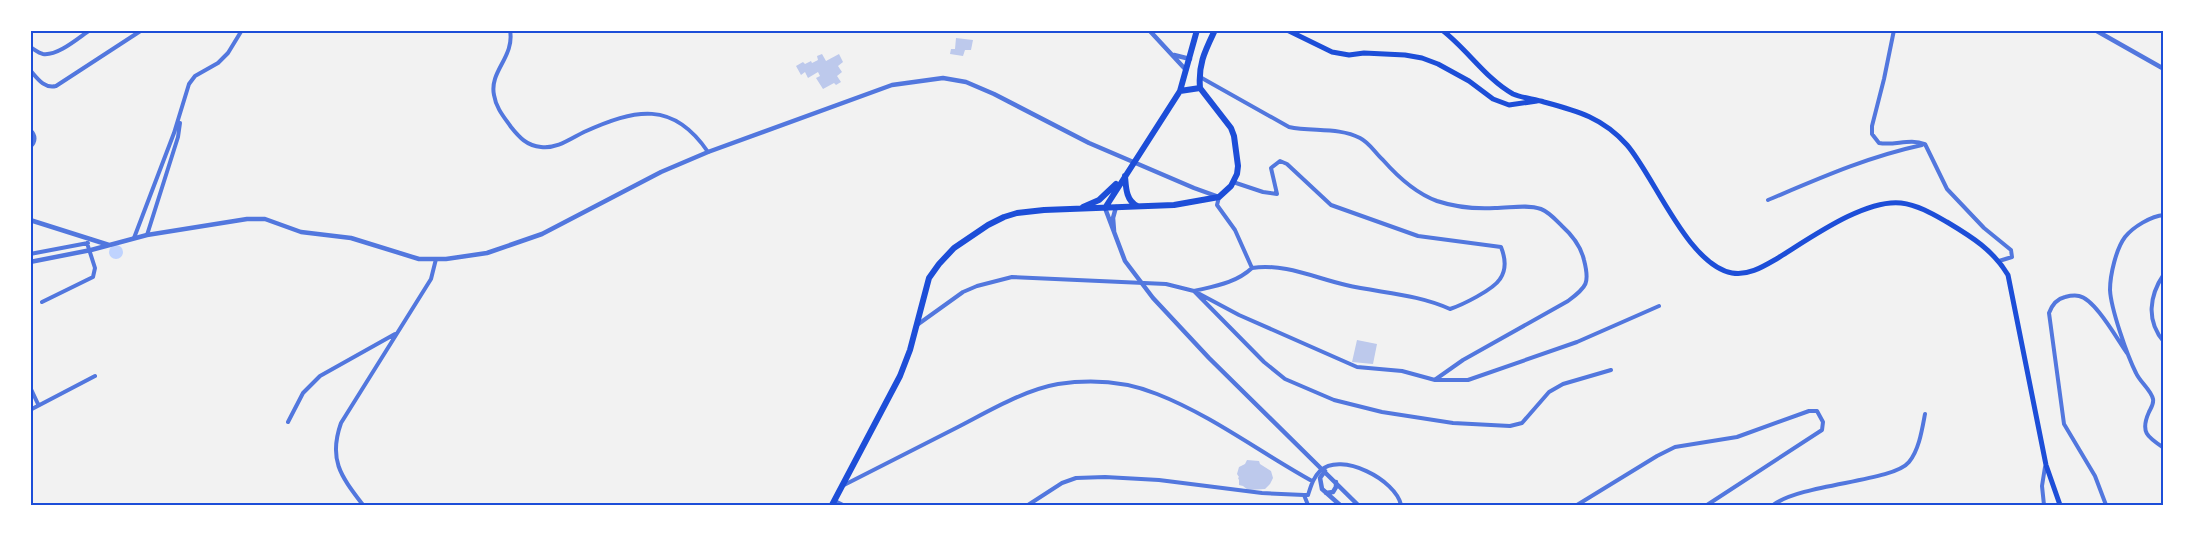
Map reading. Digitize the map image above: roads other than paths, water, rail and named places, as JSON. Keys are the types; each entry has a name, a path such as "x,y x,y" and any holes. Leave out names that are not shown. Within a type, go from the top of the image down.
{"main road":[{"path":"1105,208 1180,91 1197,30"},
{"path":"834,503 900,376 910,350 929,278 954,248 1004,217 1044,210 1174,205 1219,197 1233,183 1238,166 1234,136 1231,128 1200,88 1201,61 1215,30"},
{"path":"1287,30 1332,52 1349,55 1364,53 1405,55 1430,61 1469,81 1493,99 1509,105 1541,101"},
{"path":"1443,30 1456,40 1501,86 1515,95 1592,116 1611,129 1628,147 1675,220 1697,249 1716,266 1731,273 1746,273 1762,268 1849,216 1882,205 1900,203 1917,207 1976,239 1999,261 2008,275 2046,465 2060,505"},
{"path":"1180,91 1200,88"},
{"path":"1125,175 1126,191 1137,207"},
{"path":"1080,208 1100,200 1125,175"}],"street":[{"path":"30,47 44,54 59,50 90,30"},
{"path":"30,70 48,87 56,86 142,30"},
{"path":"134,238 181,113 189,84 195,76 218,63 228,53 242,30"},
{"path":"510,30 511,48 496,76 493,93 498,108 517,135 526,143 541,147 560,145 607,123 630,116 652,113 673,118 692,131 708,152"},
{"path":"1149,30 1186,70"},
{"path":"1894,30 1872,126 1872,135 1879,143 1916,141 1924,144 1947,189 1984,228 2011,250 2012,257 1999,261"},
{"path":"2095,30 2164,69"},
{"path":"1171,54 1190,59"},
{"path":"1199,76 1289,127 1341,132 1360,138 1369,144 1413,189 1437,201 1462,207 1540,209 1551,215 1570,233 1582,254 1587,272 1587,281 1582,291 1560,306 1463,360 1435,380"},
{"path":"30,262 91,250 147,235 247,219 265,219 301,232 351,238 419,259 487,253 542,234 661,172 708,152 892,85 943,78 966,82 994,94 1089,143 1219,197 1217,205 1235,230 1252,268"},
{"path":"147,235 178,136 181,113"},
{"path":"30,130 34,141 30,147"},
{"path":"1768,200 1843,167 1924,144"},
{"path":"1194,291 1228,283 1244,276 1252,268 1270,266 1294,270 1347,285 1431,300 1450,309 1466,303 1500,280 1506,262 1501,247 1418,236 1331,206 1287,164 1280,161 1271,168 1277,194 1233,183"},
{"path":"1115,237 1113,218 1116,207"},
{"path":"1105,208 1125,261 1153,298 1209,358 1358,505"},
{"path":"2164,215 2155,216 2126,236 2120,247 2111,278 2110,292 2127,353 2137,376 2153,398 2153,404 2144,423 2145,431 2152,441 2164,448"},
{"path":"30,220 109,245"},
{"path":"30,254 95,240"},
{"path":"42,302 93,277 95,268 87,243"},
{"path":"363,505 341,474 335,459 335,439 341,423 431,279 436,259"},
{"path":"2164,274 2152,294 2151,304 2153,324 2157,334 2164,342"},
{"path":"916,326 963,292 977,286 1012,278 1166,284 1194,291 1239,315 1358,367 1402,371 1435,380 1468,380 1577,342 1659,306"},
{"path":"1194,291 1264,362 1286,379 1334,400 1382,412 1454,423 1510,426 1522,423 1549,392 1563,384 1611,370"},
{"path":"2106,505 2095,476 2064,424 2049,313 2052,305 2060,298 2068,296 2078,295 2086,298 2104,319 2127,353"},
{"path":"288,422 303,393 321,376 398,332"},
{"path":"30,410 95,376"},
{"path":"844,485 1026,394 1056,384 1089,381 1124,383 1158,394 1205,418 1312,481"},
{"path":"30,387 38,404"},
{"path":"1577,505 1675,447 1737,437 1809,411 1817,411 1823,422 1822,430 1707,505"},
{"path":"1775,504 1824,486 1896,471 1907,465 1914,455 1925,414"},
{"path":"1028,505 1062,483 1076,478 1159,480 1262,493 1308,495 1312,481 1323,470 1341,464 1352,465 1369,472 1390,486 1401,505"},
{"path":"2044,505 2042,486 2046,465"},
{"path":"1323,470 1322,489 1340,505"},
{"path":"1321,484 1327,478 1334,480"},
{"path":"1326,492 1331,493 1335,490 1334,480"},
{"path":"1304,495 1308,505"},
{"path":"834,503 843,505"}],"water":[{"path":"116,245 121,247 123,252 121,257 116,259 111,257 109,252 111,247"}]}
